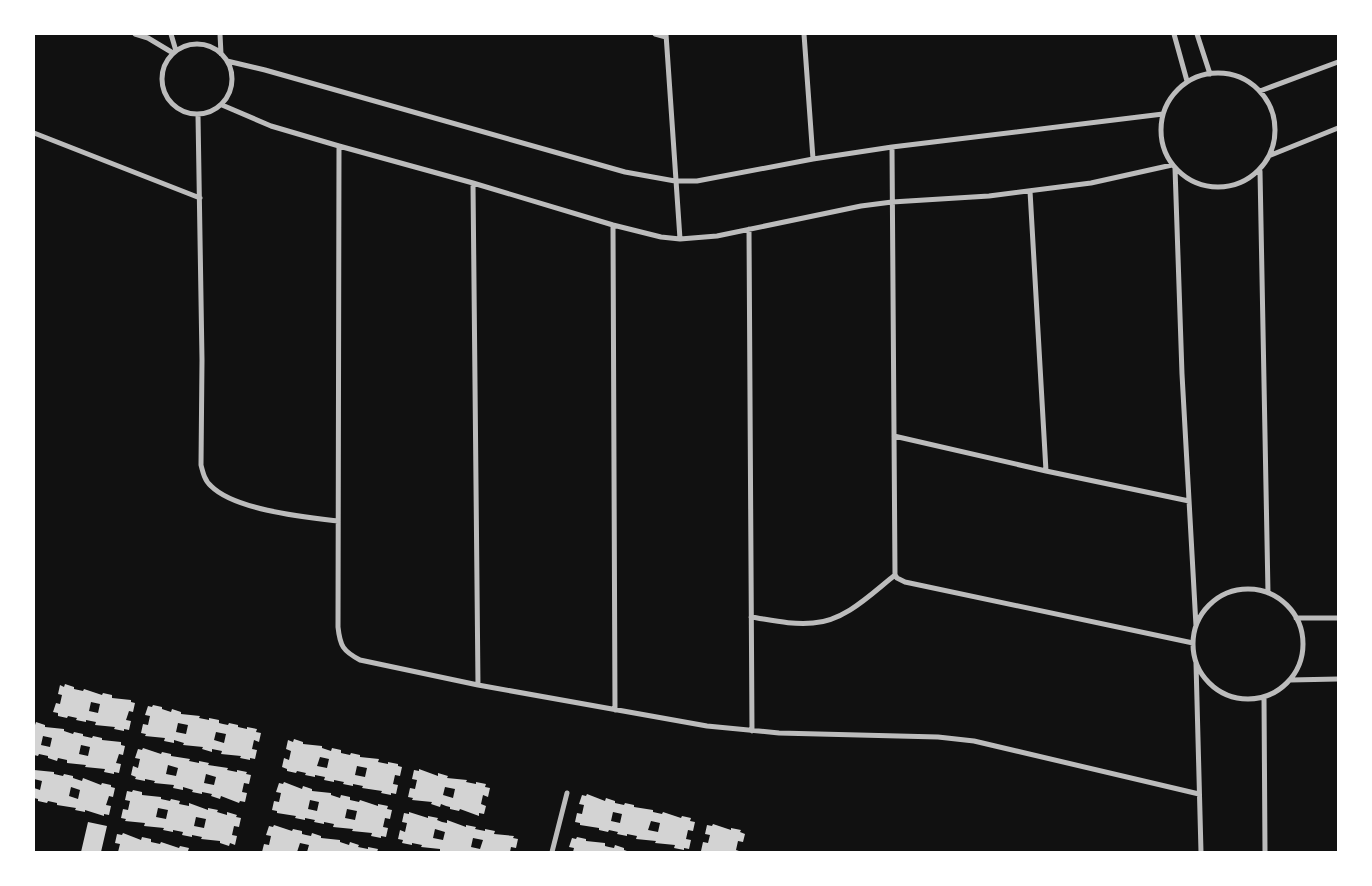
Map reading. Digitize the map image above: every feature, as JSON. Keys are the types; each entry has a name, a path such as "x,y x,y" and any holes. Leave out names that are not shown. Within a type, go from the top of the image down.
{"street":[{"path":"135,34 148,38 175,52"},
{"path":"171,34 175,52"},
{"path":"220,34 221,54"},
{"path":"655,34 666,35 680,238"},
{"path":"804,34 813,159"},
{"path":"1174,34 1187,81"},
{"path":"1197,34 1210,74"},
{"path":"228,61 232,79 231,89 222,105 207,113 186,113 175,107 167,98 162,87 162,75 166,63 175,52 187,46 199,44 211,47 228,61 625,172 675,181 697,182 813,159 892,147 1163,114"},
{"path":"1260,91 1338,62"},
{"path":"1210,74 1232,75 1247,81 1260,91 1270,105 1275,122 1275,139 1270,155 1260,171 1244,182 1226,187 1207,187 1189,180 1173,166 1164,149 1162,140 1163,114 1170,98 1187,81 1210,74"},
{"path":"222,105 271,126 613,225 661,237 717,236 861,206 1030,191 1091,183 1173,166"},
{"path":"198,114 201,465 204,476 210,486 239,502 292,515 338,521"},
{"path":"1270,155 1338,128"},
{"path":"34,133 200,198"},
{"path":"338,146 338,627 339,641 346,653 360,660 478,684 615,710 752,731 779,734 938,737 974,741 1199,794"},
{"path":"892,147 896,578 905,582 1193,644"},
{"path":"1173,166 1196,626 1193,644 1196,663 1201,852"},
{"path":"1260,171 1268,593"},
{"path":"473,183 478,684"},
{"path":"1030,191 1046,471"},
{"path":"613,225 615,710"},
{"path":"749,229 752,731"},
{"path":"894,436 1189,501"},
{"path":"751,617 814,623 837,617 858,605 895,575"},
{"path":"1196,626 1204,611 1210,605 1233,591 1250,589 1268,593 1284,603 1296,618 1302,633 1303,650 1299,666 1290,680 1278,690 1264,697 1243,699 1223,693 1207,680 1196,663"},
{"path":"1296,618 1338,618"},
{"path":"1290,680 1338,678"},
{"path":"1264,697 1264,852"},
{"path":"552,852 567,793"}],"building":[{"path":"65,684 74,687 74,689 83,691 84,689 102,695 103,693 112,695 112,698 131,700 131,702 135,703 133,712 129,711 126,720 131,721 129,730 124,729 124,731 114,729 115,727 95,725 96,722 76,720 77,718 68,716 67,718 58,716 58,713 53,712 56,703 60,704 62,695 58,694 60,685 64,687","holes":["91,702 100,704 98,713 89,711"]},
{"path":"153,705 171,712 172,709 181,712 181,714 200,716 199,718 209,720 209,718 219,720 219,723 223,724 228,725 229,723 247,729 247,727 257,729 256,732 261,733 259,742 254,740 252,749 257,750 255,759 250,758 250,760 240,758 241,756 221,754 222,751 212,749 212,752 202,749 203,747 183,745 184,743 174,740 174,743 164,741 165,738 145,736 146,734 141,733 143,724 148,725 150,716 145,715 148,706 152,707","holes":["178,723 188,725 186,734 176,732","216,732 226,734 224,743 214,740"]},
{"path":"36,722 45,725 45,727 64,729 64,731 73,734 74,732 92,738 93,736 102,738 102,740 121,742 121,745 125,746 123,755 119,754 116,763 121,764 119,773 104,772 105,769 67,763 67,760 58,758 57,761 39,754 38,756 34,755","holes":["43,736 52,738 50,747 41,745","81,745 90,747 88,756 79,754"]},
{"path":"294,739 303,742 303,744 322,746 322,748 331,751 332,748 341,750 341,753 350,755 351,753 360,755 360,757 379,759 378,762 398,764 398,766 402,767 400,776 395,775 393,784 398,785 396,794 381,793 382,791 362,788 363,786 343,784 344,782 334,780 334,782 324,780 325,777 305,775 306,773 297,771 296,773 287,771 287,769 282,767 284,758 289,760 291,751 286,749 288,740 293,742","holes":["320,757 329,759 327,768 317,766","357,766 367,768 365,777 355,775"]},
{"path":"143,748 161,754 162,752 171,754 171,756 190,759 189,761 199,763 199,761 209,763 208,765 228,768 227,770 247,772 246,774 251,775 249,784 244,783 242,792 247,793 245,802 240,801 239,803 221,796 220,799 211,796 212,794 192,792 193,790 183,787 183,790 173,788 174,785 154,783 155,781 145,779 145,781 135,779 136,777 131,775 133,766 138,768 140,759 135,758 138,749 142,750","holes":["168,765 178,768 176,776 166,774","206,774 216,777 214,785 204,783"]},
{"path":"419,769 438,776 438,773 448,776 447,778 467,780 466,782 476,784 476,782 486,784 485,787 490,788 488,797 483,795 481,804 486,806 484,814 479,813 479,816 460,809 459,811 450,809 450,807 441,804 440,807 431,804 432,802 412,800 413,798 408,797 410,788 415,789 417,780 412,779 414,770 419,771","holes":["445,787 455,789 453,798 443,795"]},
{"path":"34,770 54,772 54,774 63,776 64,774 73,776 73,778 82,781 83,778 101,785 102,783 111,785 111,787 115,788 113,797 109,796 106,805 111,806 109,815 104,814 104,816 85,810 85,812 75,810 76,808 57,805 57,803 38,801 38,799 34,798 34,788 40,790 42,781 34,779","holes":["71,787 80,790 78,799 69,796"]},
{"path":"284,782 302,789 303,786 312,789 312,791 331,793 331,795 340,798 341,795 350,797 350,800 359,802 360,800 378,806 378,804 388,806 387,809 392,810 390,819 385,818 383,827 388,828 386,837 371,836 372,833 333,827 334,824 324,822 324,824 314,822 315,820 305,818 305,820 295,818 296,816 277,813 277,811 272,810 274,801 279,802 281,793 276,792 279,783 283,784","holes":["310,800 319,802 317,811 308,809","347,809 357,811 355,820 345,818"]},
{"path":"133,790 142,792 142,795 161,797 161,799 170,801 171,799 180,801 179,804 189,806 189,803 208,810 208,808 218,810 217,812 227,815 227,812 237,815 236,817 241,818 239,827 234,826 232,835 237,836 235,845 230,843 229,846 220,843 220,841 201,839 202,837 192,835 192,837 182,835 183,832 173,830 173,832 163,830 164,828 144,826 145,823 125,821 126,819 121,818 123,809 128,810 130,801 125,800 127,791 132,792","holes":["158,808 168,810 166,819 156,817","196,817 206,819 204,828 194,826"]},
{"path":"587,794 605,801 606,798 615,801 615,803 634,805 634,807 653,810 653,812 662,814 663,812 681,818 682,816 691,818 690,821 695,822 693,831 688,830 686,839 691,840 689,849 674,848 675,845 636,839 637,836 627,834 627,836 617,834 618,832 609,830 608,832 599,830 599,828 580,825 580,823 575,822 577,813 582,814 584,805 579,804 582,795 586,796","holes":["613,812 622,814 620,823 611,821","651,821 660,823 658,832 648,830"]},
{"path":"409,812 428,818 428,816 438,818 437,820 442,822 447,823 447,820 466,827 466,825 476,827 475,829 495,831 494,834 514,836 513,838 518,839 516,848 511,847 510,852 443,852 440,849 421,847 422,845 402,843 403,840 398,839 400,830 405,832 407,823 402,822 404,813 409,814","holes":["435,829 445,832 443,840 433,838","473,838 483,840 480,849 471,847"]},
{"path":"88,822 107,826 101,852 81,852"},
{"path":"713,824 731,830 731,828 741,830 740,832 745,834 743,842 738,841 736,850 742,852 701,851 703,842 708,843 710,835 705,834 707,825 712,826"},
{"path":"274,825 292,831 293,829 302,831 302,834 306,835 311,836 312,833 321,836 321,838 340,840 340,842 349,845 350,842 359,845 358,847 378,849 377,852 307,852 309,845 300,843 297,852 262,852 264,844 269,845 271,836 266,835 269,826 273,827"},
{"path":"123,833 141,840 142,837 151,839 151,842 160,844 161,842 179,848 180,846 189,848 188,851 192,852 118,852 120,844 115,843 117,834 122,835"},
{"path":"577,837 586,839 586,841 605,843 605,846 609,847 614,848 615,845 630,852 573,852 574,848 569,847 572,838 576,839"}]}
